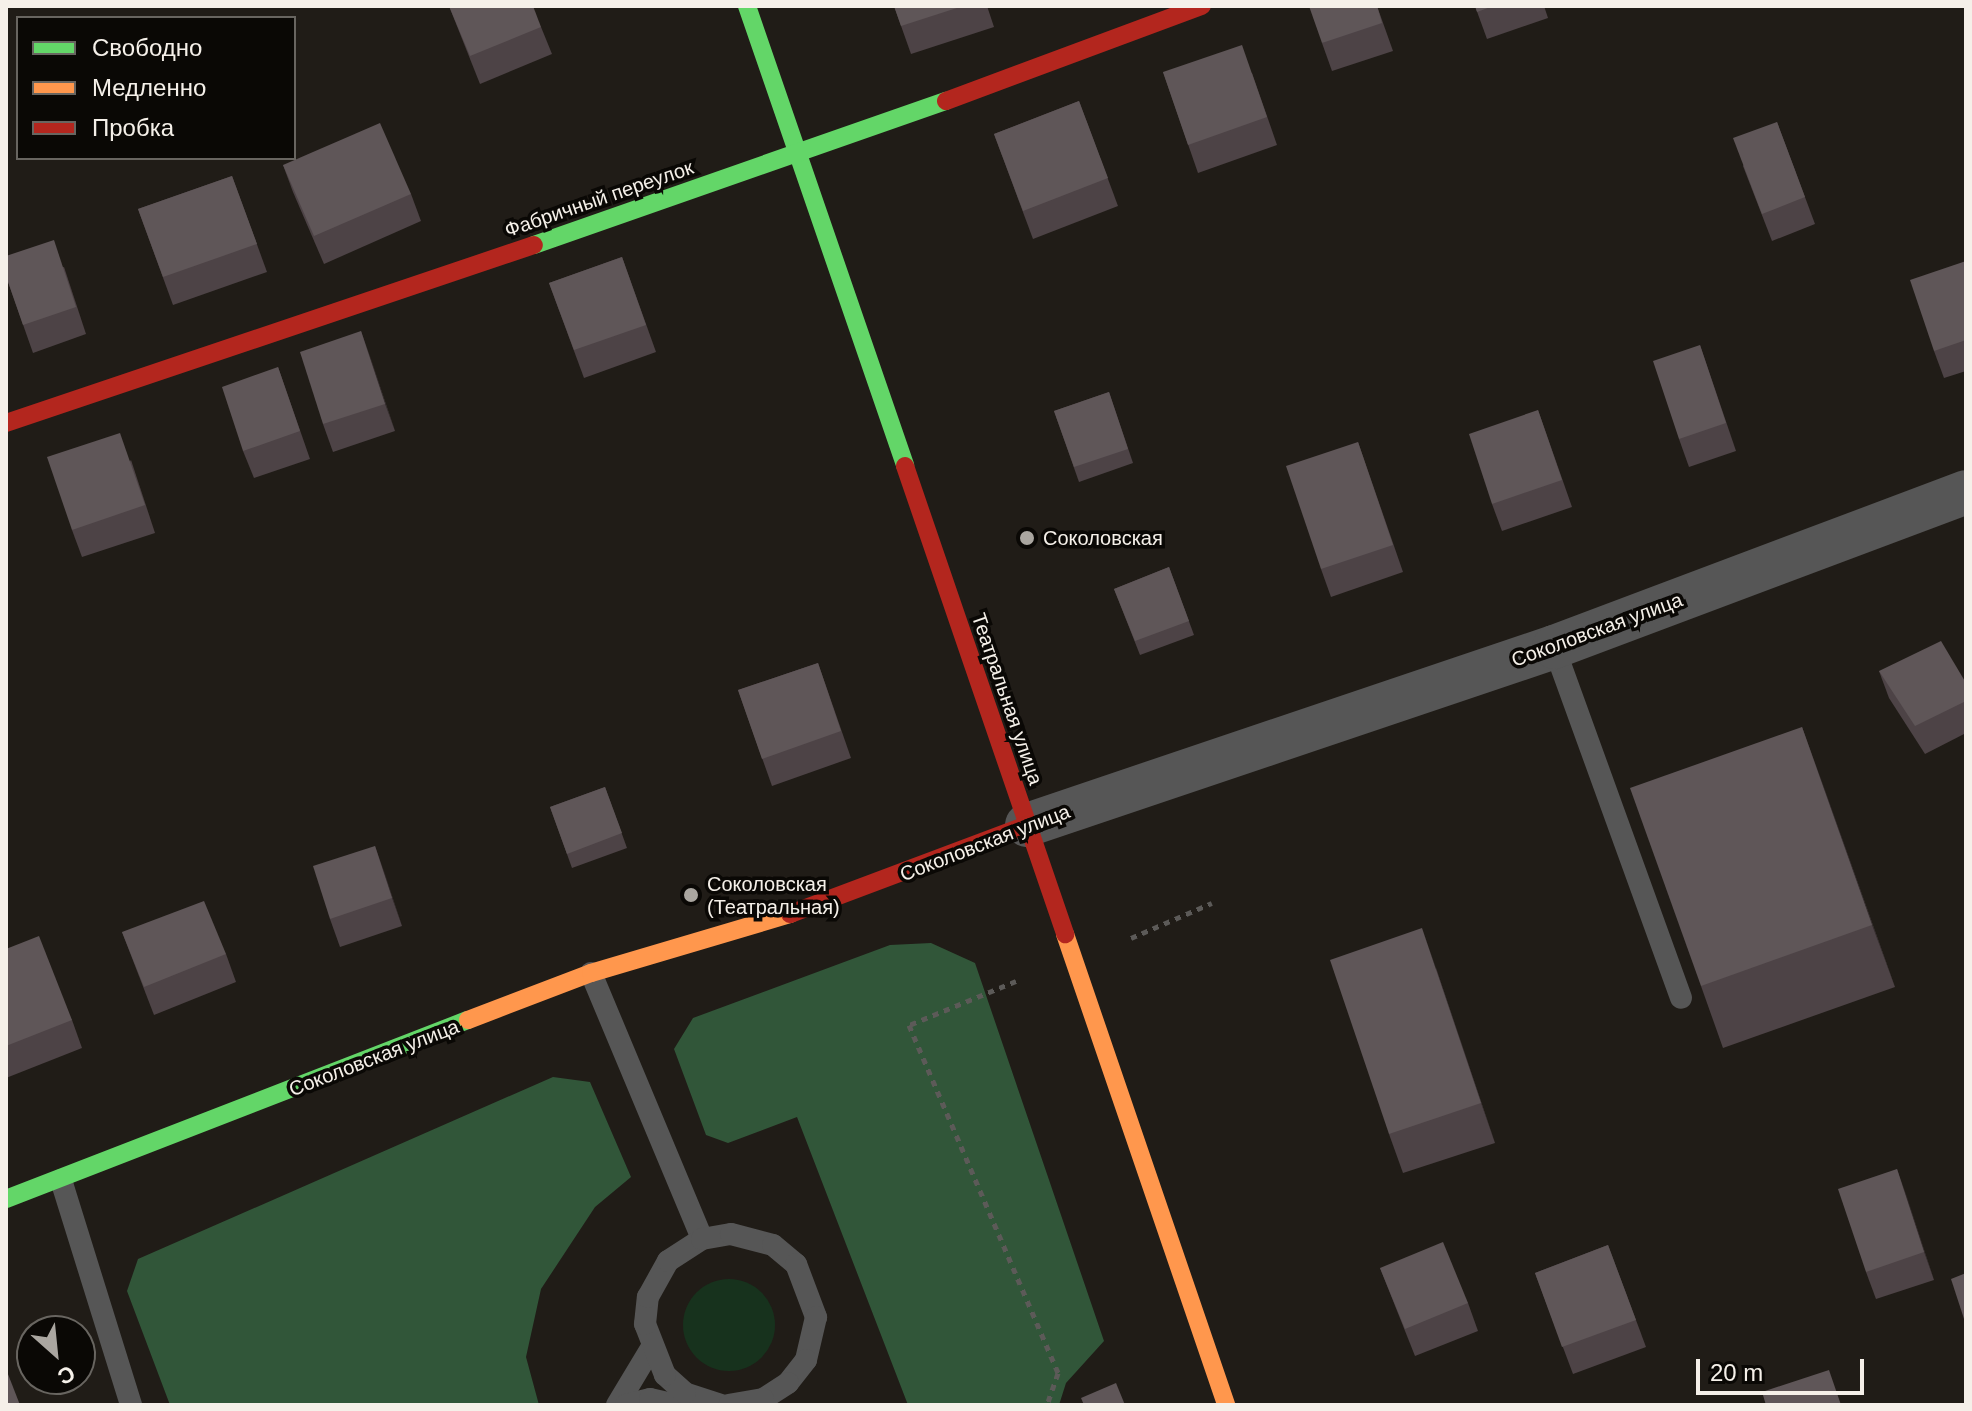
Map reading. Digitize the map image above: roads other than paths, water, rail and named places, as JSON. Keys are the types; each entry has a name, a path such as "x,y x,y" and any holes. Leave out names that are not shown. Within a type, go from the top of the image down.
{"street":[{"name":"Театральная улица","path":"747,6 1226,1405"},
{"name":"Фабричный переулок","path":"6,423 799,155 1202,6"},
{"name":"Соколовская улица","path":"6,1199 591,973 826,903 1027,825 1554,647 1966,492"}],"lane":[{"path":"1554,647 1681,998"},
{"path":"591,973 702,1239"},
{"path":"61,1180 131,1405"},
{"path":"721,1405 685,1393 650,1350 645,1324 653,1284 668,1261 702,1239 731,1234 773,1245 796,1264 814,1303 815,1333 798,1372 763,1399 730,1405"},
{"path":"617,1405 650,1350"},
{"path":"626,1405 650,1399 676,1405"}],"place":[{"name":"Соколовская","path":"1027,538"},
{"name":"Соколовская (Театральная)","path":"691,895"}]}
